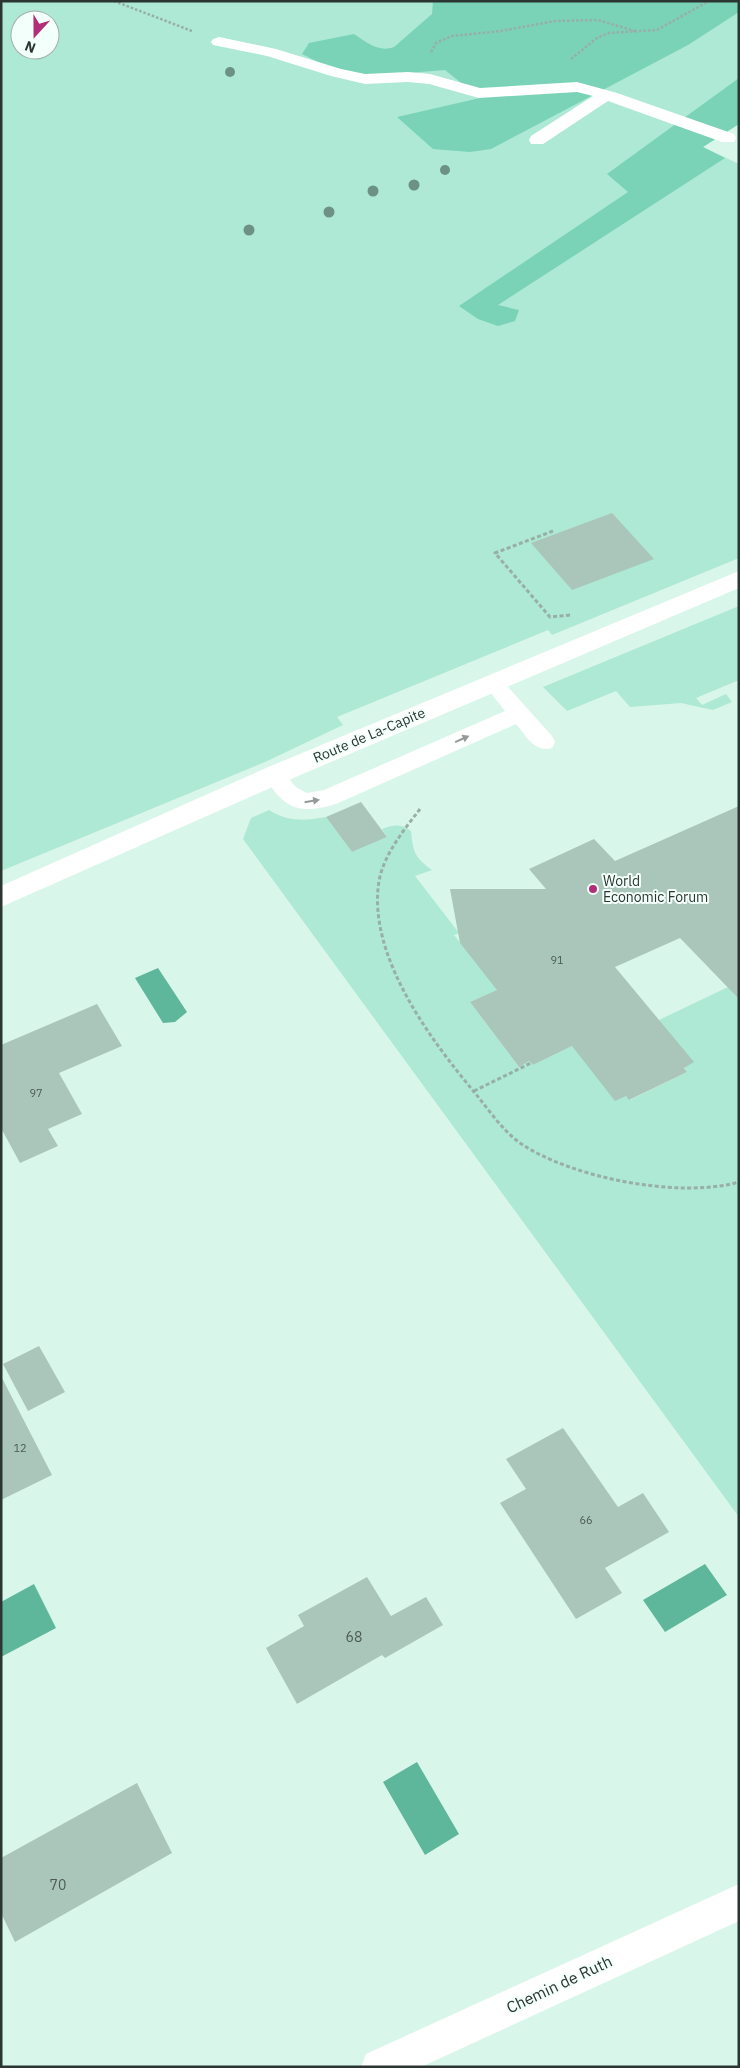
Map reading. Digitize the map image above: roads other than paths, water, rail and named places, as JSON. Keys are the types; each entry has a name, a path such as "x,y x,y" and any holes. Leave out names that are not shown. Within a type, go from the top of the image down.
{"street":[{"name":"Route de La-Capite","path":"1,897 275,775 739,578"},
{"name":"Chemin de Ruth","path":"379,2067 739,1902"}],"lane":[{"path":"219,42 262,50 337,73 360,78 377,80 408,77 437,80 479,93 571,86 606,95 728,138"},
{"path":"537,140 606,95"},
{"path":"493,683 544,742"},
{"path":"275,775 289,793 304,802 328,798 520,713"}],"place":[{"name":"World Economic Forum","path":"593,889"}]}
